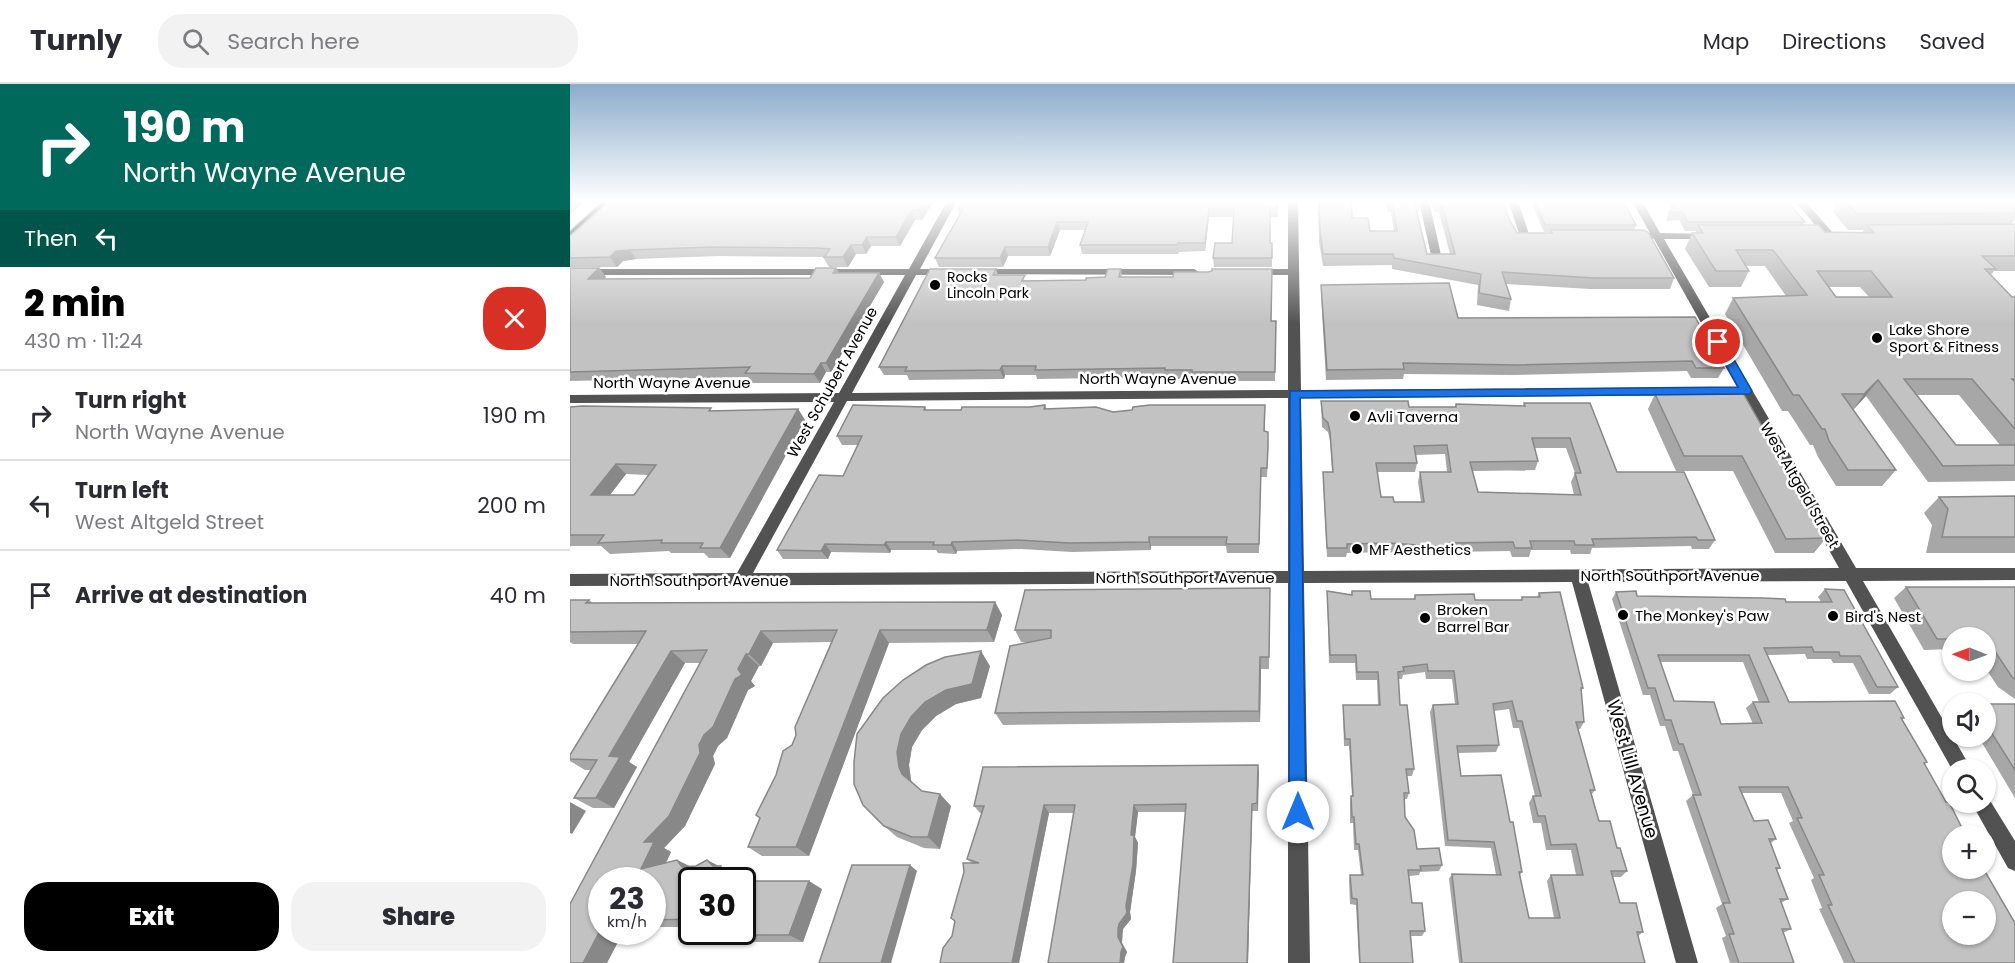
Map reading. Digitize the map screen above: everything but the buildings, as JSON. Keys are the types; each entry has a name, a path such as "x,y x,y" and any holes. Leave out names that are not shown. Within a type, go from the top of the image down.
{"street":[{"name":"West Schubert Avenue","path":"741,579 929,242"},
{"path":"1293,242 1299,963"},
{"path":"1433,242 1436,255"},
{"name":"West Altgeld Street","path":"1661,242 1957,759"},
{"path":"570,272 1205,272"},
{"path":"1241,272 1293,272"},
{"name":"North Wayne Avenue","path":"570,399 1746,391"},
{"name":"North Southport Avenue","path":"570,580 2015,574"},
{"name":"West Lill Avenue","path":"1578,576 1687,963"},
{"path":"1987,813 2015,861"}],"place":[{"name":"Rocks Lincoln Park","path":"935,285"},
{"name":"Lake Shore Sport & Fitness","path":"1877,338"},
{"name":"Avli Taverna","path":"1355,416"},
{"name":"MF Aesthetics","path":"1357,549"},
{"name":"The Monkey's Paw","path":"1623,615"},
{"name":"Bird's Nest","path":"1833,616"},
{"name":"Broken Barrel Bar","path":"1425,618"}],"route":[{"path":"1298,812 1294,394 1746,391 1718,342"}]}
